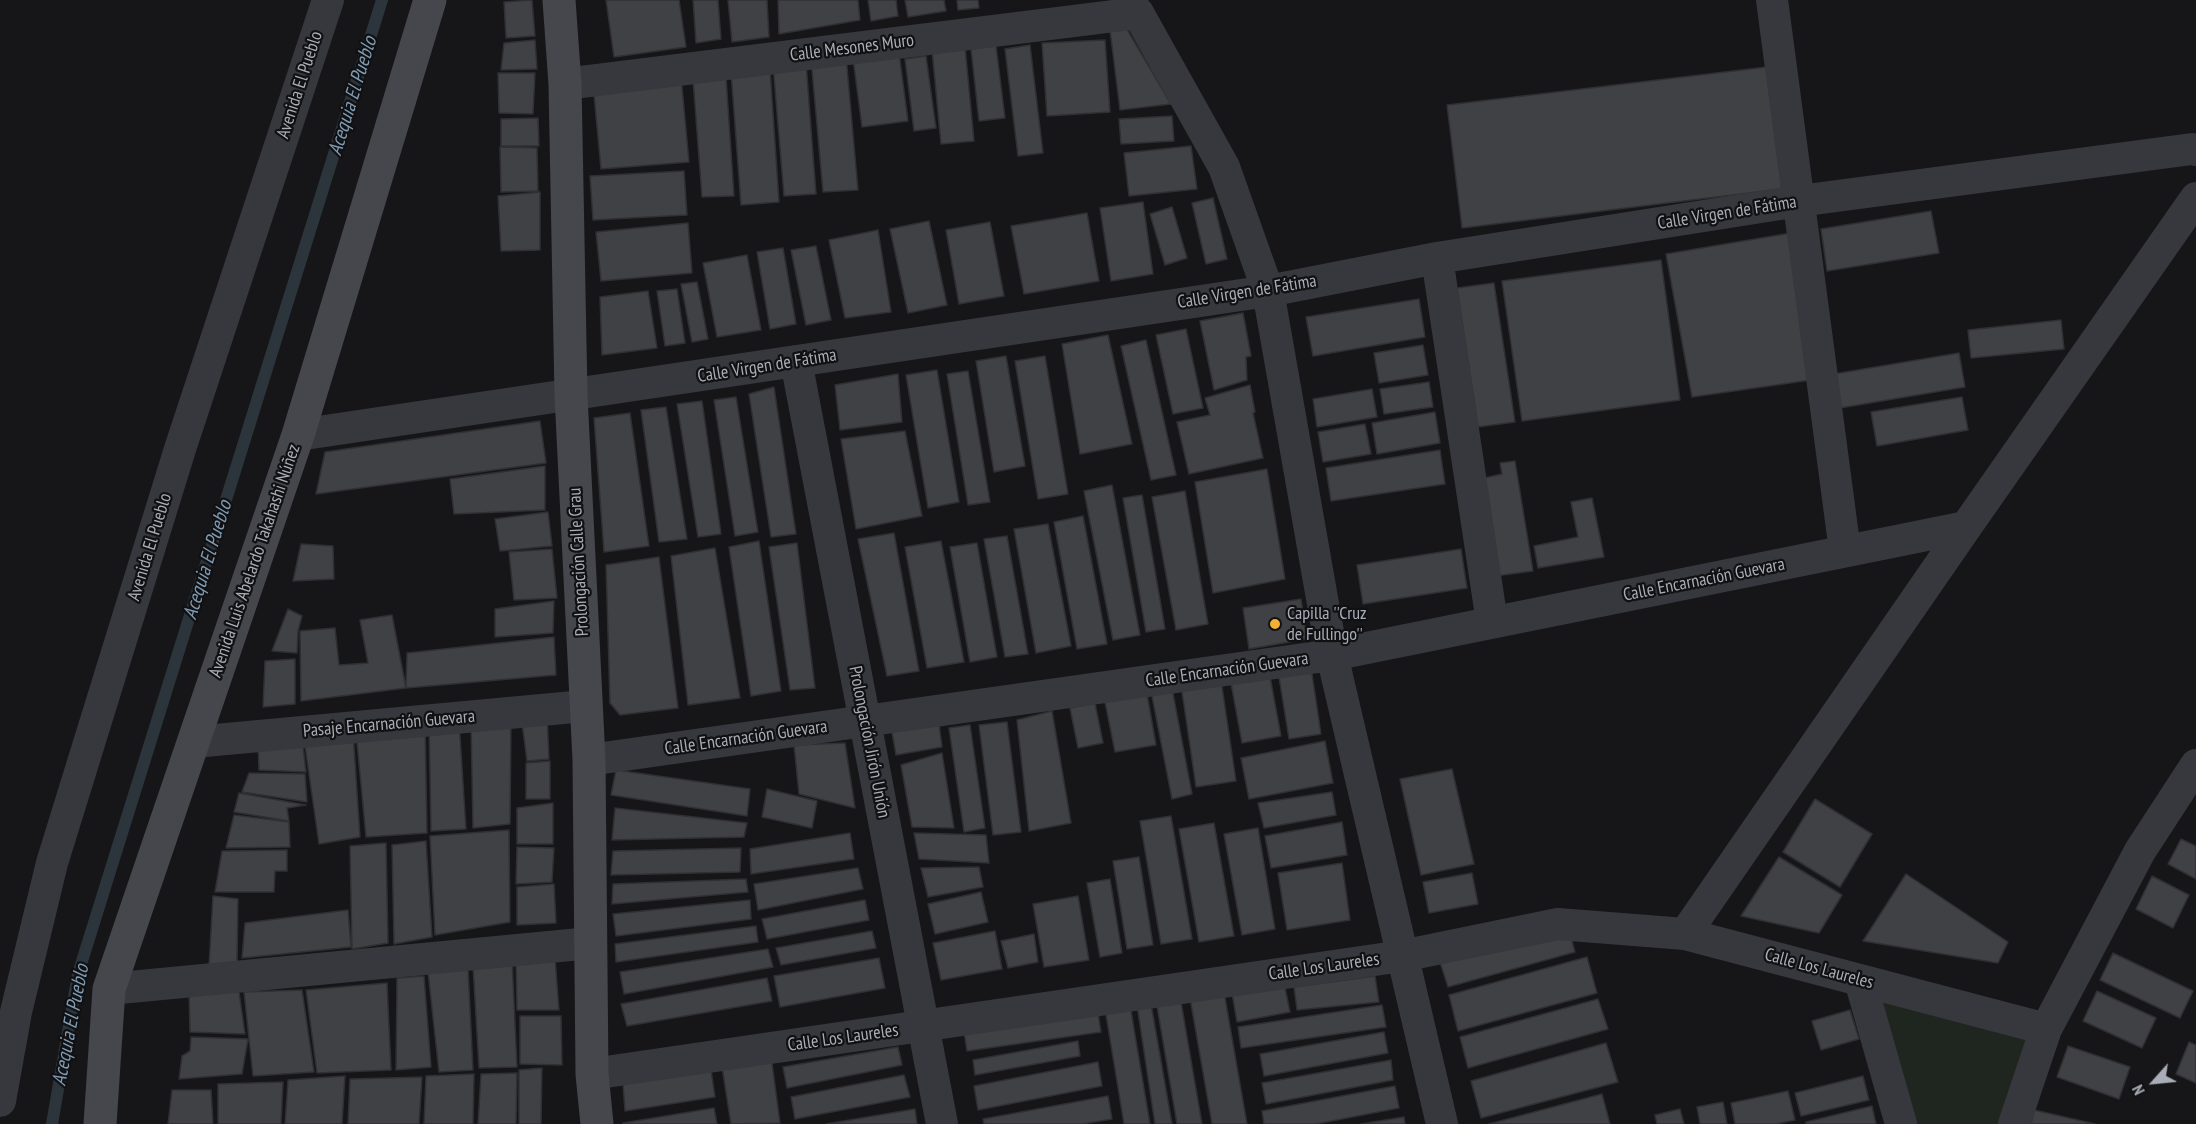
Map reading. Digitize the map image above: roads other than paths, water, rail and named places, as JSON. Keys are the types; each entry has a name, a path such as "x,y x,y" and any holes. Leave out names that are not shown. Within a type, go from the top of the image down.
{"main road":[{"name":"Avenida Luis Abelardo Takahashi Núñez","path":"100,1124 109,989 298,435 430,0"},
{"name":"Prolongación Calle Grau","path":"559,0 565,84 571,395 589,760 592,1074 597,1124"}],"street":[{"name":"Avenida El Pueblo","path":"0,1101 16,1012 52,863 180,449 328,0"},
{"path":"1772,0 1845,551"},
{"name":"Calle Mesones Muro","path":"565,84 1132,6"},
{"path":"1132,6 1224,167 1268,291 1332,655 1442,1124"},
{"name":"Calle Virgen de Fátima","path":"298,435 1268,291 1437,258 1799,201 2196,150"},
{"path":"1685,934 1965,526 2196,198"},
{"path":"1437,258 1492,622"},
{"name":"Prolongación Jirón Unión","path":"796,361 942,1124"},
{"name":"Calle Encarnación Guevara","path":"589,760 1332,655 1965,526"},
{"name":"Pasaje Encarnación Guevara","path":"194,742 585,706"},
{"path":"2014,1124 2046,1029 2140,851 2196,765"},
{"name":"Calle Los Laureles","path":"592,1074 1402,956 1558,924 1685,934 2046,1029"},
{"path":"109,989 591,943"},
{"path":"1860,980 1901,1124"}],"waterway":[{"name":"Acequia El Pueblo","path":"52,1124 78,974 382,0"}],"place":[{"name":"Capilla ''Cruz de Fullingo''","path":"1275,624"}]}
